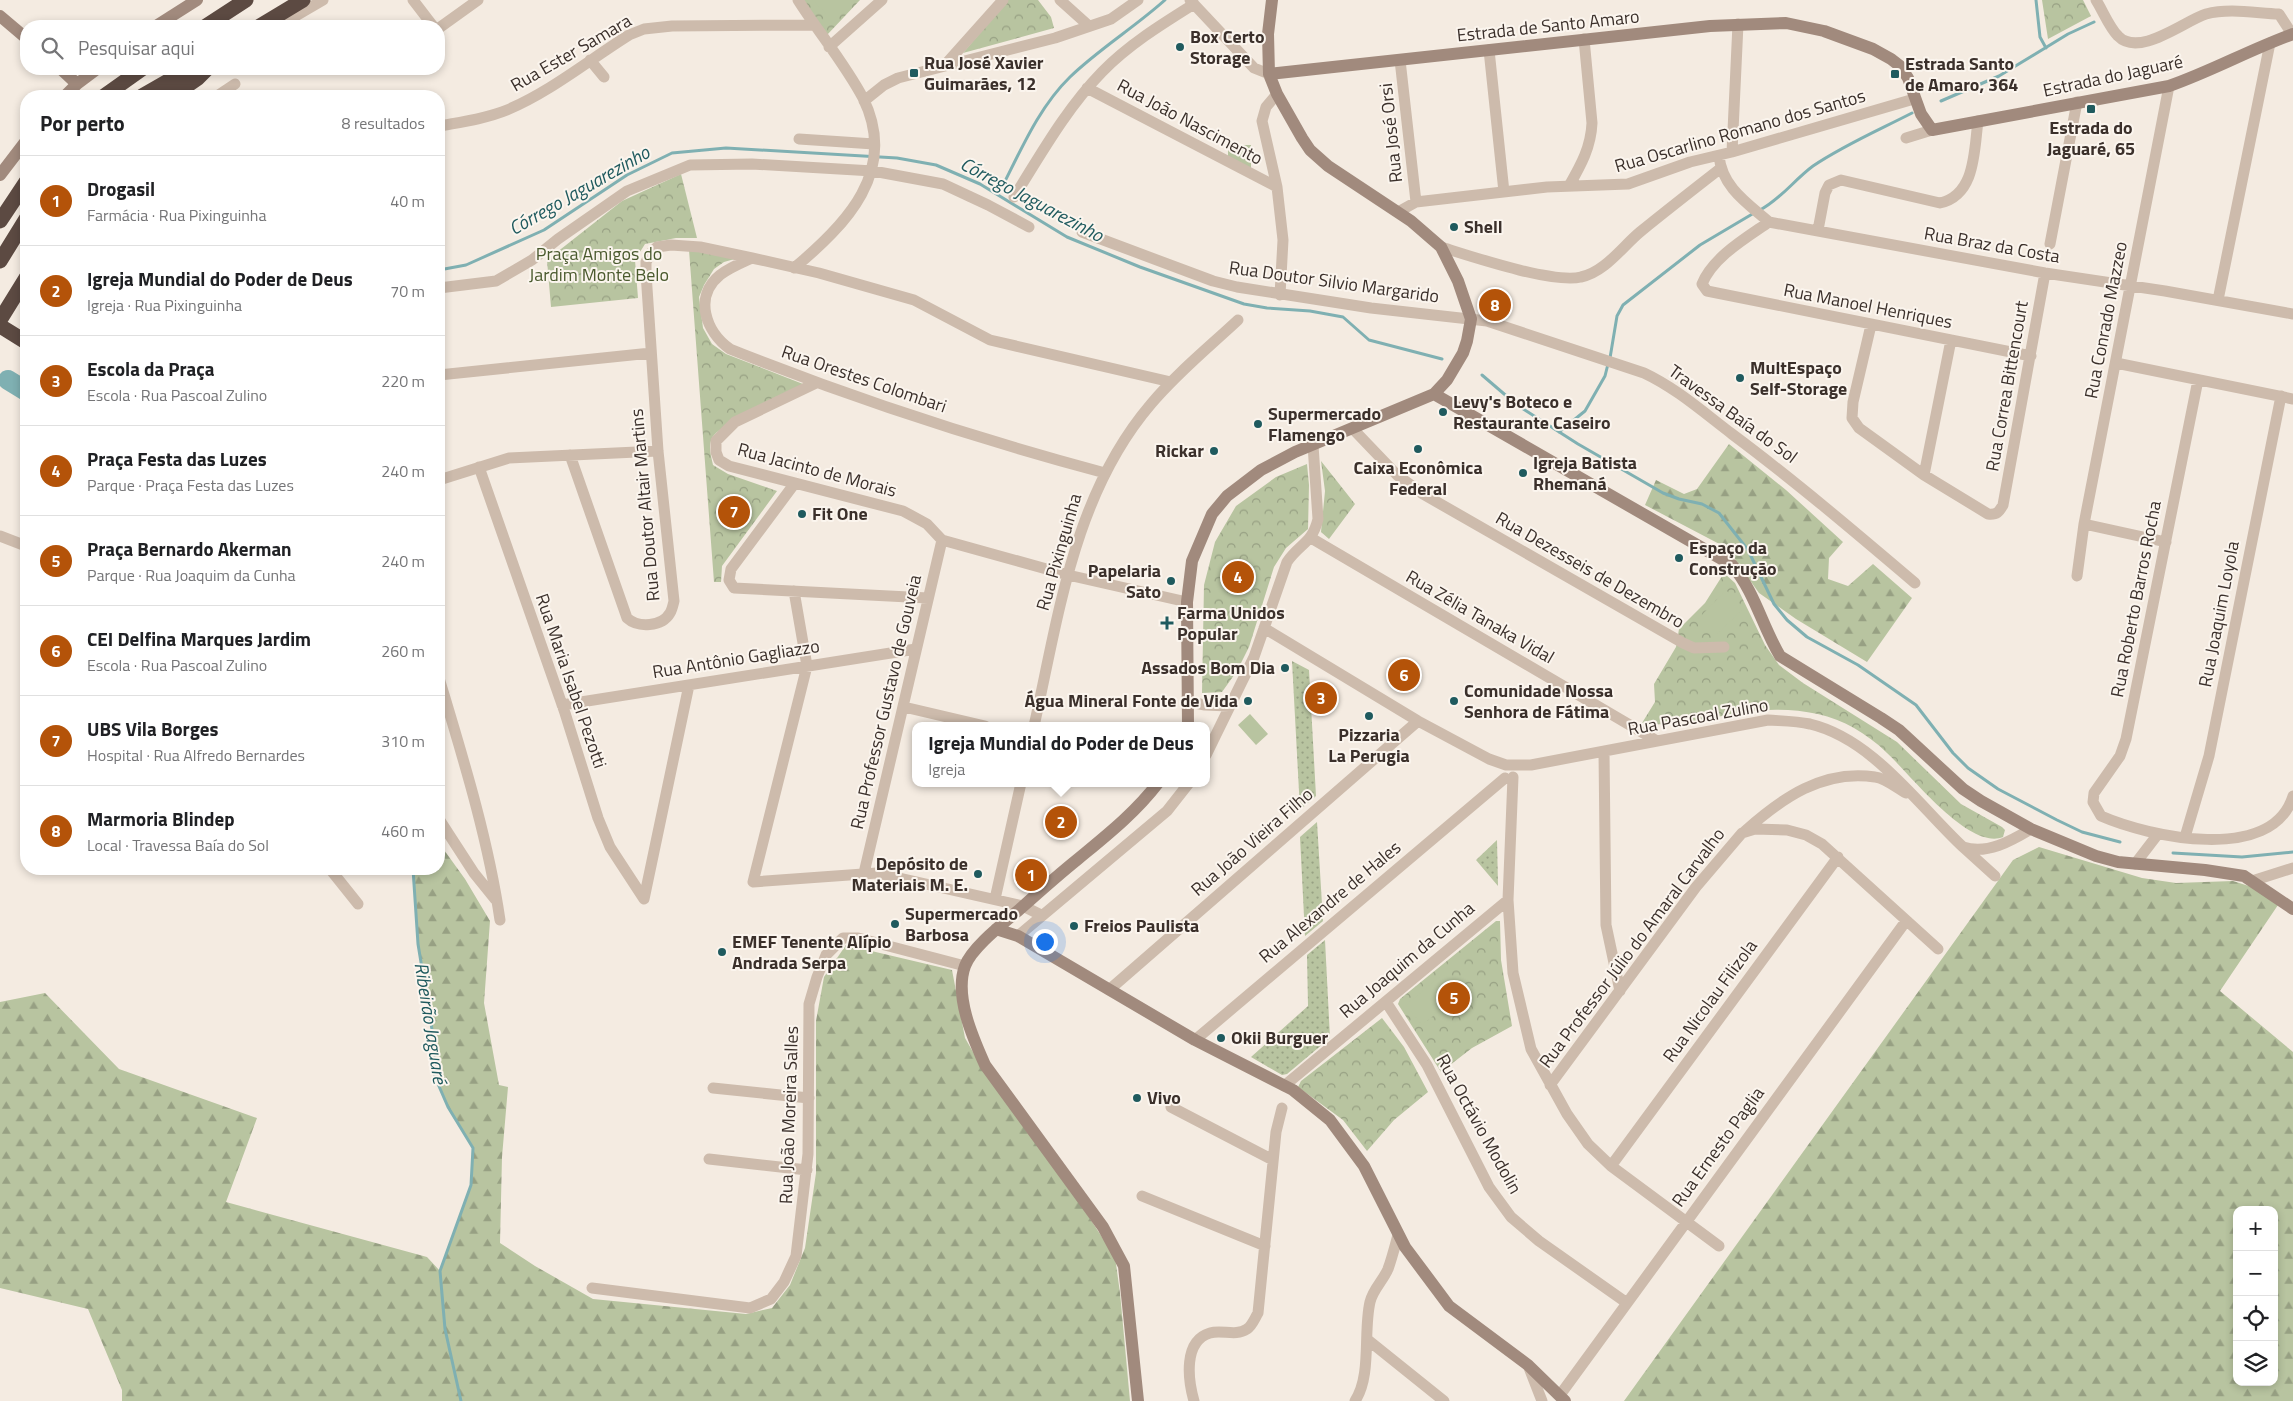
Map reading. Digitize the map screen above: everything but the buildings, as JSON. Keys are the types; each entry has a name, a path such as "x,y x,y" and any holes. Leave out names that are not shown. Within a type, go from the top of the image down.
{"highway":[{"path":"215,20 246,0"},
{"path":"270,20 303,0"},
{"path":"112,90 134,75"},
{"path":"152,90 179,75"},
{"path":"181,90 201,75"},
{"path":"0,221 20,191"},
{"path":"0,261 20,229"},
{"path":"0,320 20,288"},
{"path":"0,326 20,338"}],"street":[{"path":"166,20 198,0"},
{"path":"289,20 323,0"},
{"path":"413,0 431,20"},
{"path":"445,23 478,0"},
{"path":"794,268 816,250 860,200 873,168 874,147 872,124 864,101 798,0"},
{"path":"829,47 882,0"},
{"path":"1060,0 1089,26"},
{"path":"864,101 884,84 898,78 1055,38 1111,19 1138,0"},
{"path":"1188,722 1187,602 1192,561 1212,514 1227,496 1260,470 1313,445 1434,394 1447,380 1463,353 1471,319 1458,281 1440,247 1398,212 1345,179 1310,150 1277,94 1269,74 1268,34 1272,0"},
{"path":"2096,0 2119,37 2127,42 2141,43 2204,15 2222,10 2279,14 2293,34"},
{"path":"946,65 999,1"},
{"path":"1014,197 1060,123 1103,70 1154,29 1192,2 1254,68 1269,74"},
{"path":"0,16 20,33"},
{"name":"Estrada de Santo Amaro","path":"1269,74 1584,39 1738,24 1770,23 1824,31 1873,49 1900,66 1908,78 1920,114 1932,130"},
{"path":"1732,152 1738,24"},
{"name":"Rua Ester Samara","path":"445,125 475,120 506,110 543,91 629,35 644,29 672,26 814,25"},
{"name":"Estrada do Jaguaré","path":"1932,130 2169,86 2202,75 2293,34"},
{"path":"1569,186 1588,148 1591,136 1592,122 1584,39"},
{"path":"2218,300 2270,43"},
{"path":"1489,50 1504,192"},
{"path":"590,60 604,77"},
{"name":"Rua José Orsi","path":"1400,60 1416,202"},
{"path":"67,75 77,84"},
{"path":"71,90 89,75"},
{"path":"226,90 235,84"},
{"name":"Rua Conrado Mazzeo","path":"2077,576 2084,524 2169,86"},
{"name":"Rua João Nascimento","path":"1087,88 1277,187"},
{"path":"1277,94 1266,107 1262,121 1277,187 1282,240 1280,295"},
{"name":"Rua Oscarlino Romano dos Santos","path":"1398,212 1416,202 1569,186 1628,184 1690,162 1719,156 1914,99"},
{"path":"2050,244 2077,102"},
{"path":"1818,230 1825,193 1829,184 1841,180 1940,203 1960,193 1970,178 1978,122"},
{"path":"1906,138 1932,130"},
{"path":"799,139 874,147"},
{"path":"0,174 20,149"},
{"name":"Rua Braz da Costa","path":"1719,156 1721,168 1738,195 1765,218 1818,230 2045,273 2218,300 2293,314"},
{"path":"445,287 496,280 532,260 558,239 627,191 690,165 752,164 873,168 943,184 1029,227"},
{"path":"1440,247 1482,260 1547,276 1569,279 1580,278 1596,272 1638,233 1721,168"},
{"name":"Rua Manoel Henriques","path":"1765,218 1706,274 1702,284 1707,291 2031,356"},
{"name":"Rua Doutor Silvio Margarido","path":"1082,232 1213,281 1280,295 1371,308 1471,319"},
{"name":"Rua Doutor Altair Martins","path":"570,455 623,610 634,624 653,624 664,619 671,613 674,601 658,451 646,262 651,253 657,248 671,245 700,247 752,258"},
{"path":"752,258 914,300 990,340 1171,382"},
{"name":"Rua Orestes Colombari","path":"752,258 719,276 709,290 705,308 706,321 720,341 730,349 816,383 1014,449 1105,473"},
{"name":"Rua Correa Bittencourt","path":"1924,475 1988,514 2000,512 2003,505 2045,273"},
{"name":"Travessa Baía do Sol","path":"1471,319 1487,321 1618,363 1660,381 1788,476 1915,583"},
{"name":"Rua Pixinguinha","path":"1035,722 1068,575 1082,524 1093,496 1122,444 1150,405 1171,382 1238,320"},
{"path":"1871,325 1853,402 1852,418 1859,428 1924,475 1951,340"},
{"path":"445,374 651,353"},
{"path":"2116,364 2293,399"},
{"name":"Rua Roberto Barros Rocha","path":"2155,838 2101,816 2093,802 2094,793 2120,756 2126,739 2198,380"},
{"name":"Rua Jacinto de Morais","path":"816,383 735,422 716,441 716,452 719,460 729,466 903,511 927,524 942,540"},
{"path":"1434,394 1732,566 1750,591 1768,637 1780,656 1899,730 1963,789 1981,801 2031,829 2096,856 2139,860 2234,874 2252,880 2293,909"},
{"name":"Rua Joaquim Loyola","path":"2185,837 2209,756 2281,396"},
{"name":"Rua Dezesseis de Dezembro","path":"1353,429 1397,475 1423,494 1683,643 1694,648 1724,647"},
{"path":"1210,746 1254,657 1287,562 1294,552 1311,538 1318,519 1313,445"},
{"path":"445,478 509,458 658,451"},
{"name":"Rua Maria Isabel Pezotti","path":"479,467 562,705 598,818 610,847 644,898 689,685"},
{"path":"795,483 731,569 729,580 734,588 928,598"},
{"path":"2084,524 2166,542"},
{"path":"0,536 20,544"},
{"name":"Rua Zélia Tanaka Vidal","path":"1311,538 1658,741"},
{"path":"942,540 1068,575 1187,602"},
{"name":"Rua Professor Gustavo de Gouveia","path":"864,873 942,540"},
{"path":"794,591 807,666 753,882 878,873 1023,906 1041,915"},
{"path":"1264,628 1418,721 1489,759 1508,773 1512,804 1508,900 1513,973 1520,1011 1531,1048 1550,1085 1588,1144 1611,1166 1719,1246"},
{"name":"Rua Antônio Gagliazzo","path":"562,705 916,649"},
{"path":"445,698 465,766 493,880 500,920"},
{"path":"1189,702 1229,706"},
{"path":"904,707 968,722"},
{"name":"Rua Pascoal Zulino","path":"1508,773 1531,765 1768,720 1809,724 1834,732 1851,742 1896,777 1912,797 1963,848 1995,876"},
{"name":"Rua João Vieira Filho","path":"1109,990 1418,721"},
{"path":"1604,752 1606,925 1620,991"},
{"name":"Rua Alexandre de Hales","path":"1195,1040 1508,773"},
{"path":"1742,833 1768,810 1795,791 1824,780 1839,777 1877,777 1912,797"},
{"path":"995,899 1020,787"},
{"path":"1138,1401 1124,1266 1103,1227 985,1064 971,1034 964,1009 965,966 996,929 1131,815 1155,787"},
{"path":"1018,936 1167,810 1186,787"},
{"path":"2139,860 2155,838 2223,838 2257,833 2280,820 2286,813 2293,796"},
{"path":"445,828 474,873 498,903"},
{"name":"Rua Professor Júlio do Amaral Carvalho","path":"1550,1085 1702,879 1742,833 1755,829 1787,830 1806,835 1822,844 1938,949"},
{"path":"1963,848 1970,850 2004,844 2031,829"},
{"name":"Rua Nicolau Filizola","path":"1611,1166 1838,858"},
{"path":"2252,880 2293,868"},
{"path":"335,875 358,904"},
{"name":"Rua Joaquim da Cunha","path":"1284,1086 1508,900"},
{"name":"Rua Ernesto Paglia","path":"1562,1398 1685,1221 1906,920"},
{"path":"996,929 1018,936 1195,1040 1292,1090 1330,1120 1364,1166 1398,1236 1427,1279 1449,1306 1528,1365 1562,1398"},
{"name":"Rua João Moreira Salles","path":"592,1288 750,1308 771,1299 784,1282 796,1256 807,1170 810,1004 816,977 826,955 843,938 858,938 965,966"},
{"name":"Rua Octávio Modolin","path":"1386,1002 1427,1065 1489,1187 1511,1217 1539,1241 1627,1303"},
{"path":"713,1088 809,1098"},
{"path":"1171,1108 1273,1160"},
{"path":"1194,1401 1190,1388 1191,1351 1198,1339 1210,1333 1238,1333 1249,1328 1258,1313 1276,1132 1282,1108"},
{"path":"709,1160 807,1170"},
{"path":"1142,1196 1265,1246"},
{"path":"1355,1401 1361,1384 1368,1340 1369,1305 1373,1291 1388,1270 1398,1236"},
{"path":"1368,1340 1444,1401"},
{"path":"1528,1365 1542,1401"}],"green space":[{"path":"803,0 860,0 827,35"},
{"path":"812,0 845,0 829,16"},
{"path":"1008,0 1038,0 1051,17 1054,28 963,53"},
{"path":"2042,0 2083,0 2091,16 2048,39"},
{"path":"1228,145 1251,145 1251,170 1228,158"},
{"name":"Praça Amigos do Jardim Monte Belo","path":"681,174 697,238 676,238 645,244 635,260 638,298 551,307 547,260 622,201"},
{"path":"689,250 738,258 724,262 714,269 699,297 703,328 712,344 726,354 803,384 739,417 717,432 712,438 710,448 713,465 728,474 777,491 722,566 721,582 714,582"},
{"path":"1729,444 1786,490 1843,542 1829,558 1828,579 1848,586 1873,564 1912,598 1867,662 1796,619 1759,593 1727,548 1645,505 1656,480 1684,494 1697,489"},
{"path":"1321,461 1355,504 1329,539 1321,532 1325,491"},
{"path":"1307,464 1309,485 1308,529 1286,548 1274,567 1249,647 1237,671 1222,692 1202,693 1204,585 1215,542 1236,506 1276,477"},
{"path":"1724,573 1735,583 1765,645 1779,665 1803,683 1897,742 1961,804 2002,827 2005,830 2003,837 1989,838 1974,833 1957,822 1940,808 1887,753 1867,736 1842,722 1828,717 1800,711 1757,710 1681,723 1642,723 1655,702 1654,684 1676,647 1679,629 1705,603"},
{"path":"1726,590 1744,608 1715,636 1698,619"},
{"path":"1292,661 1309,670 1316,796 1300,810"},
{"path":"1250,714 1268,734 1256,745 1238,725"},
{"path":"1317,822 1323,921 1305,936 1300,837"},
{"path":"1497,840 1498,886 1476,860"},
{"path":"2039,847 2142,878 2176,883 2233,881 2255,888 2278,905 2220,991 2293,1052 2293,1401 1624,1401 2013,860"},
{"path":"445,851 465,879 490,921 484,1003 499,1085 508,1087 502,1157 500,1243 535,1266 593,1299 746,1314 772,1308 790,1285 805,1248 816,1173 816,1021 824,977 846,945 952,970 965,1038 977,1059 1083,1208 1115,1257 1130,1401 122,1401 122,1390 88,1309 0,1288 0,1002 45,993 119,1069 257,1118 226,1202 427,1257 440,1271 471,1185 473,1148 448,1107 435,1077 434,1042 418,944 413,875 445,875"},
{"path":"1496,921 1500,921 1501,960 1512,1026 1472,1048 1441,1072 1398,1004 1400,999"},
{"path":"1325,940 1330,1038 1287,1074 1282,1075 1251,1057 1308,1006 1307,955"},
{"path":"1443,974 1460,994 1422,1025 1406,1005"},
{"path":"1382,1018 1404,1047 1428,1092 1394,1120 1367,1151 1343,1120 1298,1087 1301,1081"}],"waterway":[{"path":"998,195 1038,118 1058,90 1081,67 1165,0"},
{"path":"2036,0 2040,37 2046,48"},
{"path":"1941,101 1999,76 2068,34 2094,22"},
{"path":"1760,210 1768,206 1806,171 1825,158 1912,113"},
{"name":"Córrego Jaguarezinho","path":"445,269 466,265 544,230 627,175 672,153 726,148 897,158 936,165 980,184 1067,237 1140,267 1244,304 1267,308 1310,311 1343,317 1369,340 1442,359"},
{"path":"1610,358 1617,316 1623,305 1700,245 1754,213"},
{"path":"1559,432 1585,411 1605,376 1608,364"},
{"name":"Córrego Jaguarezinho","path":"1482,375 1517,405 1578,444 1663,493 1702,504 1719,513 1748,550 1774,604 1787,620 1807,637 1858,665 1916,705 1953,753 1968,768 1998,789 2057,820 2082,832 2120,842"},
{"name":"Ribeirão Jaguaré","path":"8,380 20,387"},
{"name":"Córrego Jaguarezinho","path":"2173,853 2242,857 2293,852"},
{"name":"Ribeirão Jaguaré","path":"413,875 418,944 434,1042 435,1077 448,1107 473,1148 471,1185 440,1271 445,1329 461,1401"}],"place":[{"name":"Box Certo Storage","path":"1180,47"},
{"name":"Rua José Xavier Guimarães, 12","path":"914,73"},
{"name":"Estrada Santo de Amaro, 364","path":"1895,74"},
{"name":"Estrada do Jaguaré, 65","path":"2091,109"},
{"name":"Shell","path":"1454,227"},
{"name":"Marmoria Blindep","path":"1495,305"},
{"name":"MultEspaço Self-Storage","path":"1740,378"},
{"name":"Levy's Boteco e Restaurante Caseiro","path":"1443,412"},
{"name":"Supermercado Flamengo","path":"1258,424"},
{"name":"Caixa Econômica Federal","path":"1418,449"},
{"name":"Rickar","path":"1214,451"},
{"name":"Igreja Batista Rhemaná","path":"1523,473"},
{"name":"UBS Vila Borges","path":"734,512"},
{"name":"Fit One","path":"802,514"},
{"name":"Espaço da Construção","path":"1679,558"},
{"name":"Praça Festa das Luzes","path":"1238,577"},
{"name":"Papelaria Sato","path":"1171,581"},
{"name":"Farma Unidos Popular","path":"1167,623"},
{"name":"Assados Bom Dia","path":"1285,668"},
{"name":"CEI Delfina Marques Jardim","path":"1404,675"},
{"name":"Escola da Praça","path":"1321,698"},
{"name":"Água Mineral Fonte de Vida","path":"1248,701"},
{"name":"Comunidade Nossa Senhora de Fátima","path":"1454,701"},
{"name":"Pizzaria La Perugia","path":"1369,716"},
{"name":"Igreja Mundial do Poder de Deus","path":"1061,822"},
{"name":"Depósito de Materiais M. E.","path":"978,874"},
{"name":"Drogasil","path":"1031,875"},
{"name":"Supermercado Barbosa","path":"895,924"},
{"name":"Freios Paulista","path":"1074,926"},
{"name":"EMEF Tenente Alípio Andrada Serpa","path":"722,952"},
{"name":"Praça Bernardo Akerman","path":"1454,998"},
{"name":"Okii Burguer","path":"1221,1038"},
{"name":"Vivo","path":"1137,1098"}]}
